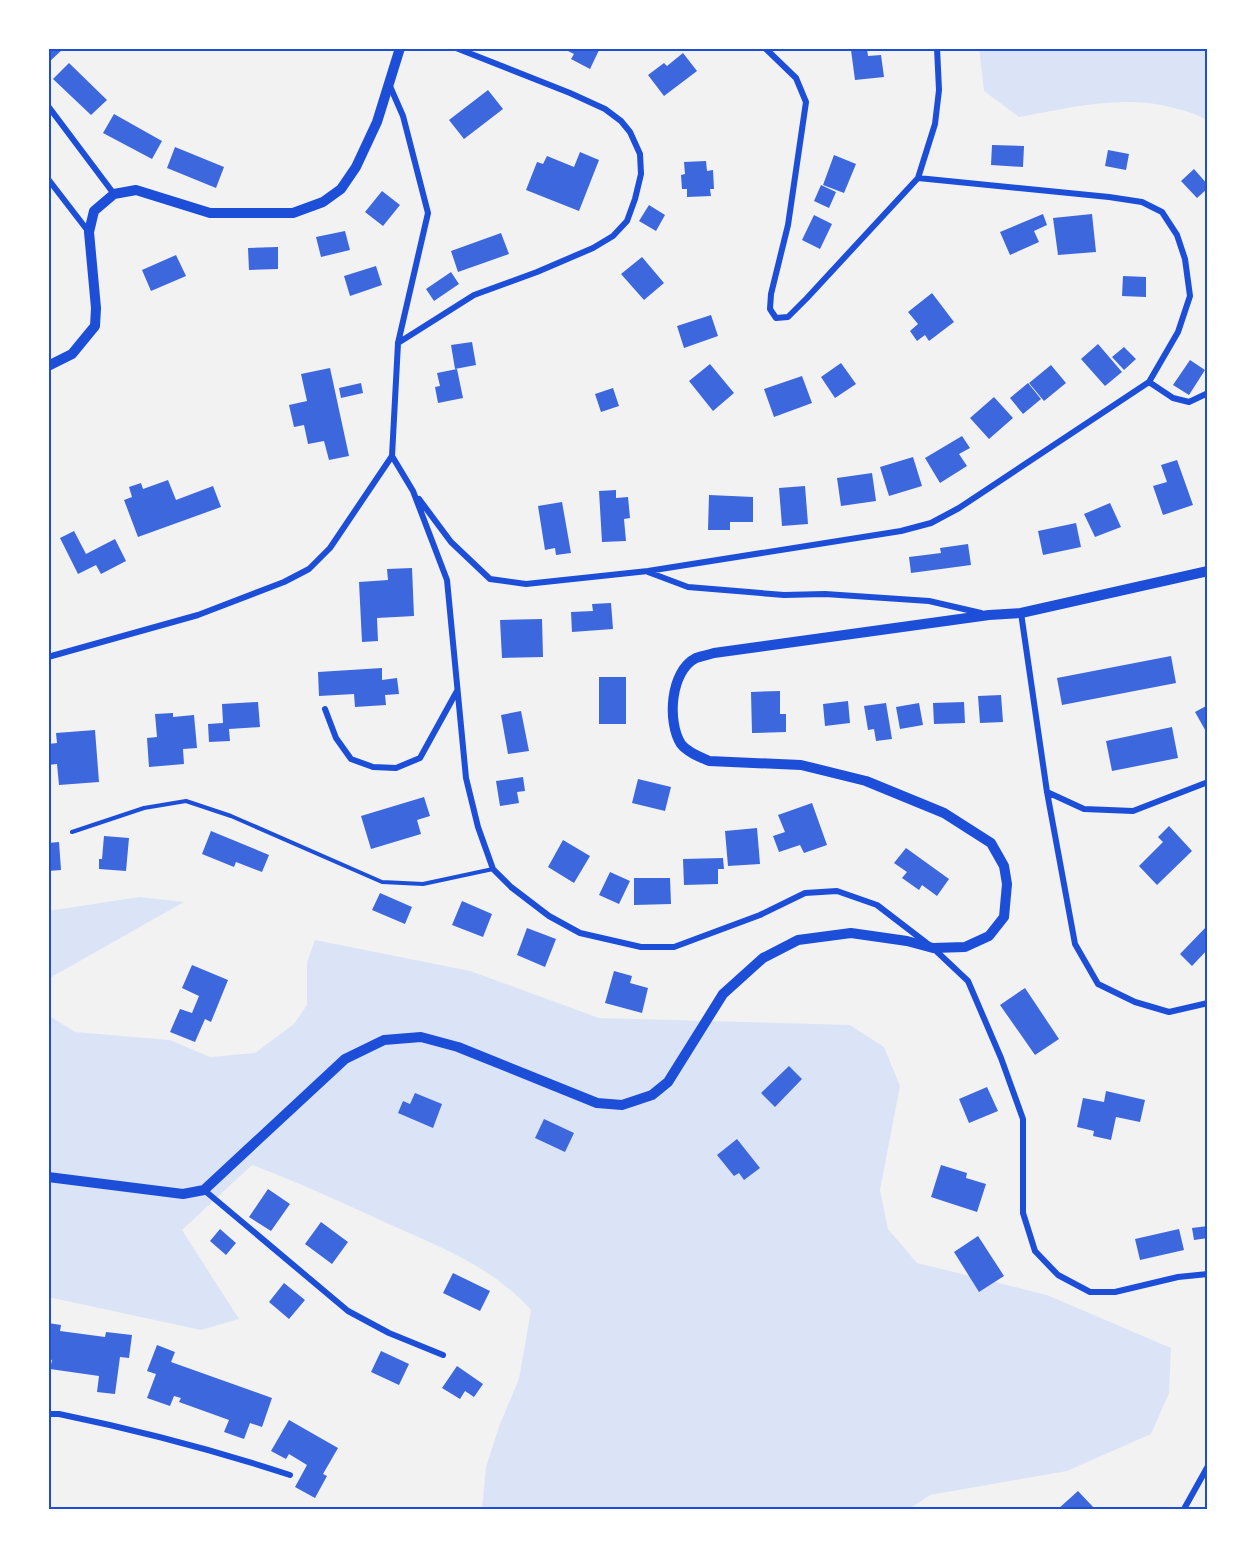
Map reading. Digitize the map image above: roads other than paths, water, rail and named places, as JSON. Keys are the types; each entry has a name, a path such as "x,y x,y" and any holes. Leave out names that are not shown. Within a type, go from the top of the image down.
{"street":[{"path":"48,366 72,354 95,326 96,308 89,232 94,211 114,194 136,190 210,213 293,213 323,202 341,189 356,167 376,122 400,48"},
{"path":"398,343 474,295 537,272 593,248 613,236 627,220 641,174 640,154 630,132 621,121 605,109 456,48"},
{"path":"765,48 796,78 806,102 788,225 771,294 770,309 776,318 788,317 918,178 935,124 939,90 937,48"},
{"path":"48,657 198,615 284,582 309,569 330,548 392,456 398,343 428,213 403,116 389,84"},
{"path":"48,106 114,194"},
{"path":"392,456 413,491 451,542 490,579 526,584 648,571 901,531 931,523 959,508 1149,382 1178,332 1190,296 1185,259 1177,235 1162,212 1142,202 918,178"},
{"path":"48,180 89,232"},
{"path":"1149,382 1173,398 1189,402 1208,393"},
{"path":"413,491 447,580 466,778 478,827 493,869 511,887 549,916 580,933 641,947 674,946 760,915 805,893 837,891 877,905 933,948 968,981 1001,1058 1023,1119 1023,1213 1035,1251 1058,1275 1090,1292 1115,1292 1178,1277 1208,1274"},
{"path":"648,571 688,587 784,595 825,594 929,601 989,615"},
{"path":"48,1177 183,1194 204,1190 345,1059 384,1040 422,1037 449,1044 597,1103 622,1105 652,1095 668,1082 723,994 763,958 798,940 851,933 907,941 933,948 965,947 989,936 1004,917 1007,884 1004,866 991,843 944,813 866,781 801,765 709,762 682,746 675,732 672,710 680,676 685,667 695,658 714,653 989,615 1021,613 1208,571"},
{"path":"1021,613 1047,792 1075,944 1098,984 1135,1002 1169,1012 1208,1003"},
{"path":"325,709 336,738 351,759 373,767 396,768 420,758 457,690"},
{"path":"1047,792 1084,809 1133,811 1208,782"},
{"path":"204,1190 348,1311 388,1333 443,1355"},
{"path":"48,1414 59,1414 129,1428 204,1448 290,1475"},
{"path":"1184,1509 1208,1466"}],"lane":[{"path":"72,832 144,808 186,801 231,816 382,882 423,884 493,869"}]}
